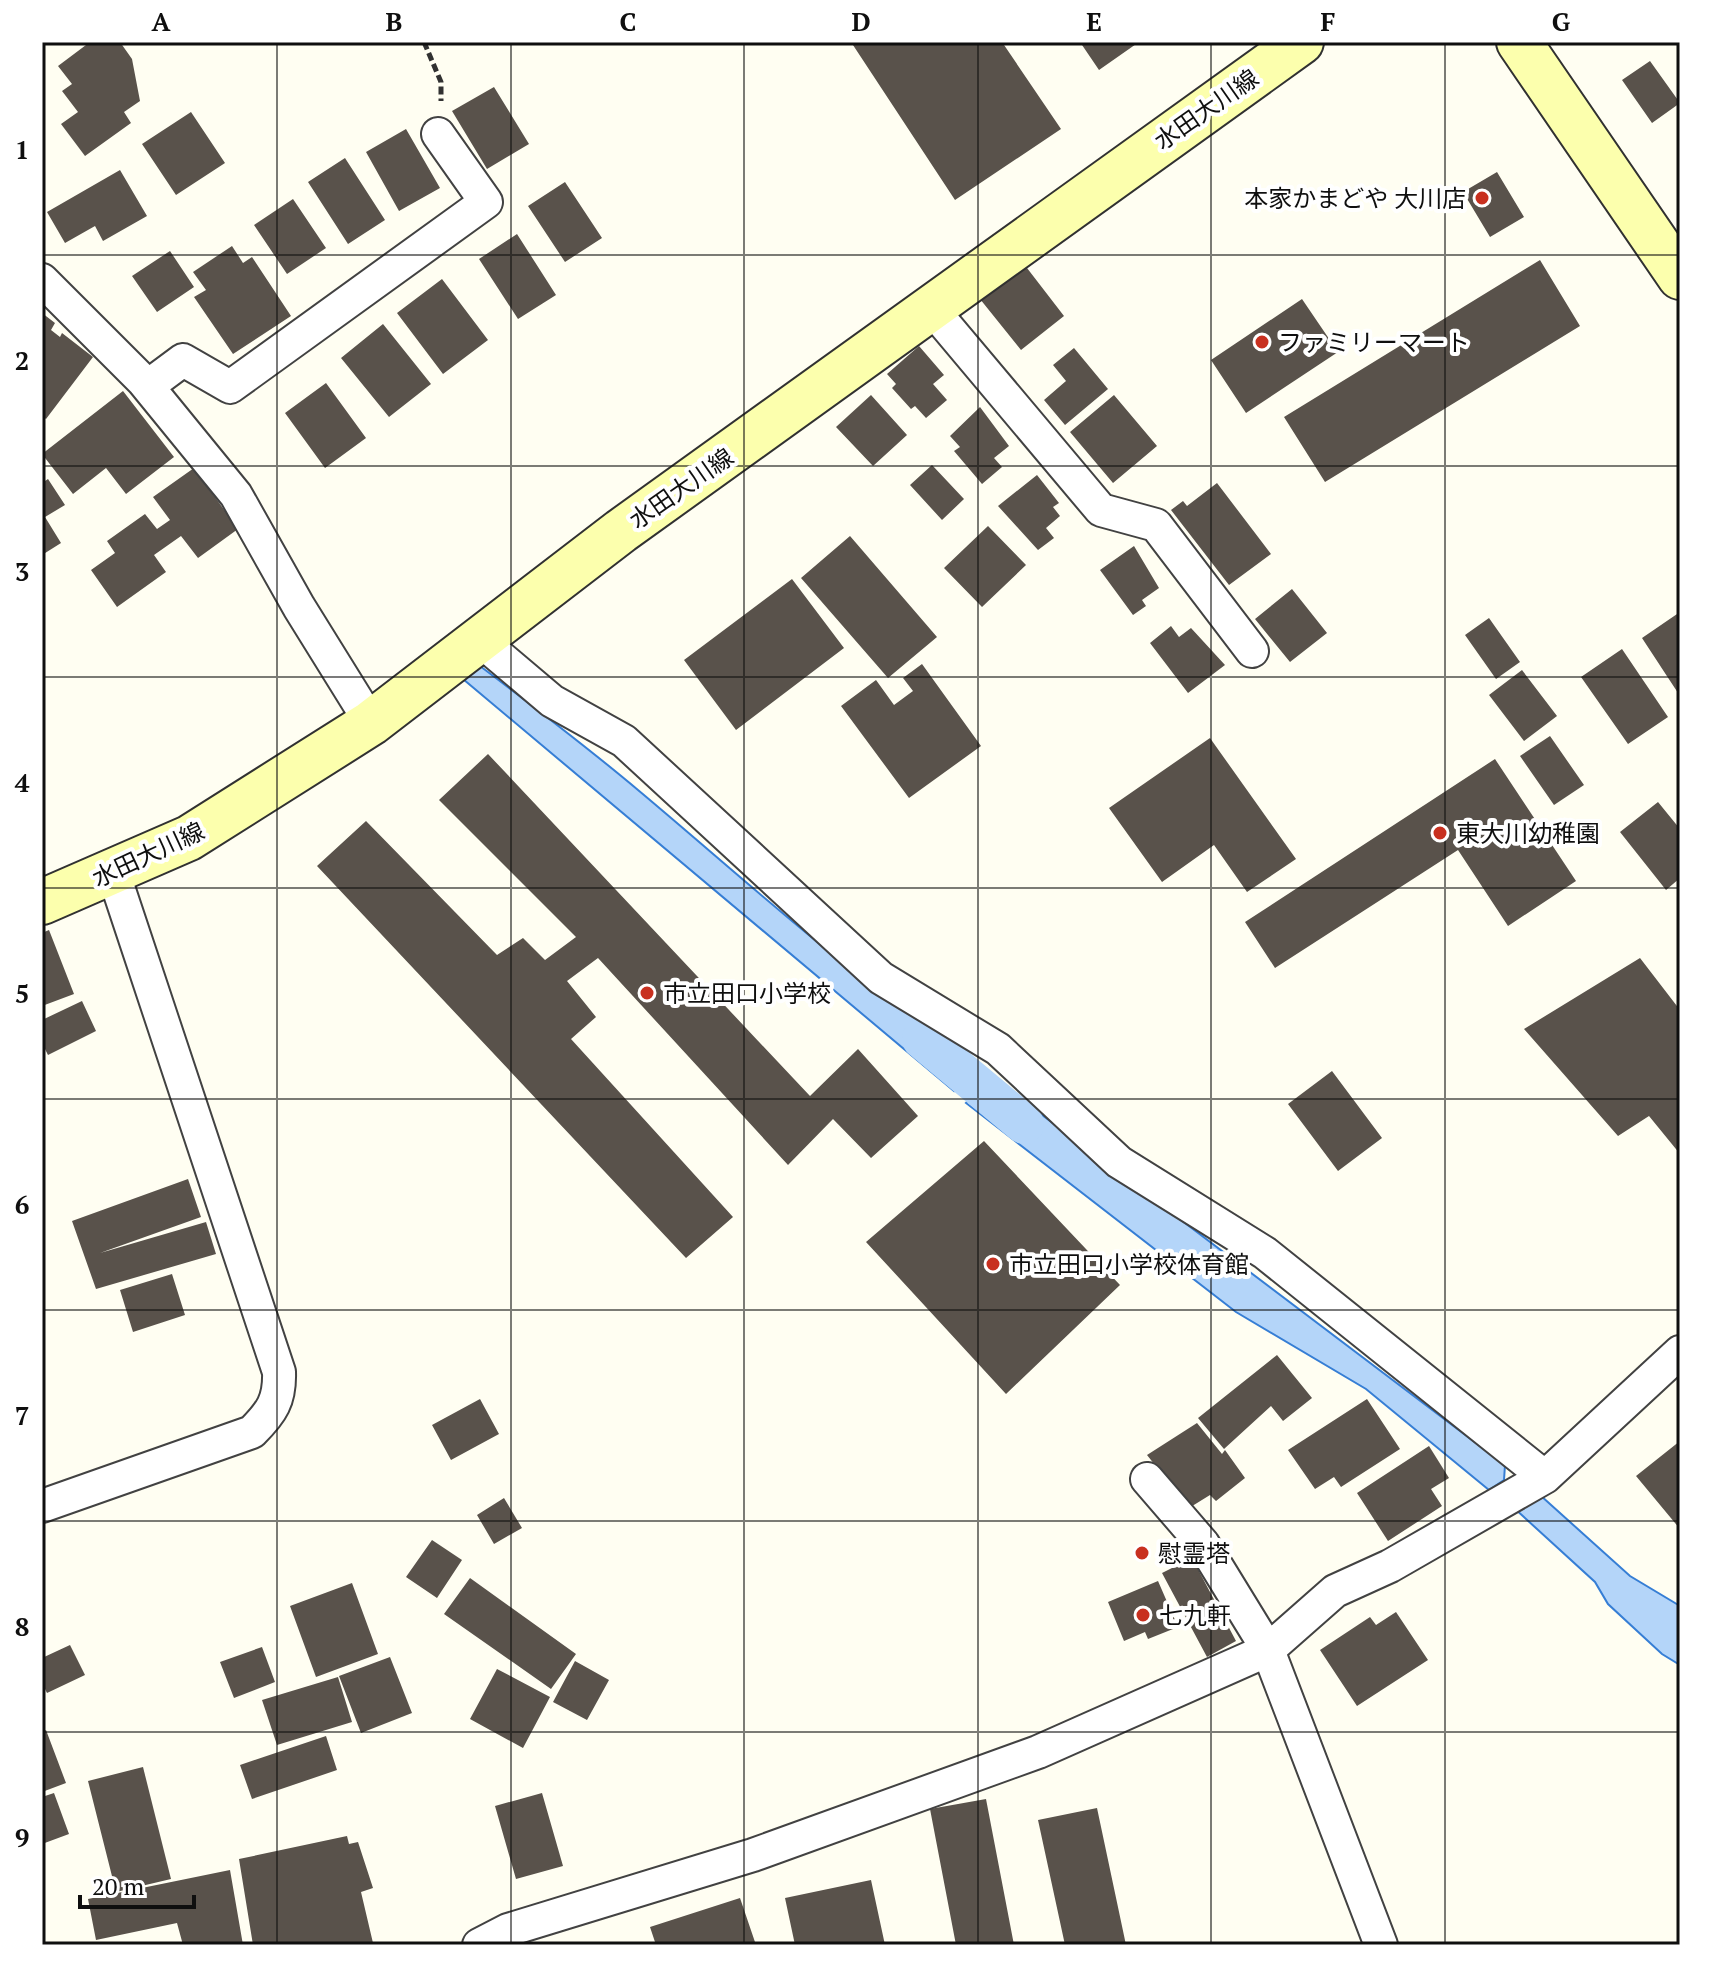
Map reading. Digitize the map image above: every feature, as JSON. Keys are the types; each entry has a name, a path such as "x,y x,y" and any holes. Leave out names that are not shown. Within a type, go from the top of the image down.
{"main road":[{"name":"水田大川線","path":"42,902 201,830 371,723 621,531 1301,42"},
{"path":"1519,42 1680,277"}],"street":[{"path":"148,386 183,360 230,387 486,202 438,134"},
{"path":"42,280 148,386 236,495 299,607 371,723"},
{"path":"932,309 1101,510 1156,525 1252,651"},
{"path":"481,641 552,701 624,741 881,978 998,1049 1119,1162 1265,1253 1545,1477"},
{"path":"42,1506 252,1432 275,1409 280,1389 279,1372 113,872"},
{"path":"479,1945 508,1930 753,1855 1038,1752 1268,1650 1335,1591 1390,1566 1545,1477 1680,1352"},
{"path":"1147,1479 1203,1544 1268,1650 1381,1945"}],"path":[{"path":"424,42 441,82 438,134"}],"water":[{"path":"480,666 619,774 887,998 976,1060 954,1091 463,679"},
{"path":"992,1077 1505,1465 1504,1480 1489,1490 1366,1389 1236,1312 966,1103"},
{"path":"1540,1495 1630,1576 1680,1606 1680,1665 1662,1654 1608,1604 1595,1582 1514,1508"}],"building":[{"path":"90,42 120,42 132,59 140,101 124,112 131,123 85,156 61,124 78,112 62,91 72,84 58,66"},
{"path":"851,42 1002,42 1061,129 955,200"},
{"path":"1080,42 1139,42 1099,70"},
{"path":"1650,61 1680,103 1652,123 1622,80"},
{"path":"494,87 529,144 487,169 452,111"},
{"path":"191,112 225,163 176,195 142,144"},
{"path":"406,129 440,188 399,211 366,152"},
{"path":"345,158 385,220 348,244 308,182"},
{"path":"120,170 147,216 103,241 95,226 65,243 47,212"},
{"path":"1497,172 1524,217 1490,237 1463,192"},
{"path":"565,182 602,238 565,262 528,206"},
{"path":"293,199 326,248 287,274 254,225"},
{"path":"517,234 556,295 518,319 479,259"},
{"path":"232,246 243,263 252,257 291,316 233,354 194,297 206,290 193,272"},
{"path":"170,251 194,287 157,312 132,276"},
{"path":"1540,260 1580,326 1325,482 1284,417"},
{"path":"1019,268 1027,268 1064,316 1021,350 980,299"},
{"path":"442,279 488,340 443,374 397,313"},
{"path":"1302,299 1338,352 1246,413 1211,360"},
{"path":"42,313 55,323 51,330 60,337 62,333 93,357 46,419 42,416"},
{"path":"383,324 431,384 389,417 341,358"},
{"path":"919,346 944,375 933,384 947,400 926,418 915,406 911,409 892,388 896,384 887,374"},
{"path":"1074,348 1108,389 1065,425 1044,400 1066,381 1053,365"},
{"path":"326,383 366,438 325,468 285,413"},
{"path":"123,391 174,457 126,494 106,468 73,494 42,454"},
{"path":"871,395 907,435 873,466 836,427"},
{"path":"1114,395 1157,446 1113,483 1070,432"},
{"path":"980,407 1009,446 994,458 1002,467 982,484 954,451 960,447 950,436"},
{"path":"932,465 964,499 942,520 910,485"},
{"path":"194,468 238,529 198,558 181,536 154,555 166,572 117,607 91,570 115,553 107,541 145,514 157,529 170,520 153,497"},
{"path":"1037,475 1059,503 1053,507 1060,516 1046,528 1054,538 1038,550 998,506"},
{"path":"48,479 65,505 45,517 61,543 42,555 42,483"},
{"path":"1217,483 1271,554 1229,585 1171,510 1183,501 1187,506"},
{"path":"988,526 1026,565 982,607 944,568"},
{"path":"850,536 937,637 888,678 801,578"},
{"path":"1134,546 1159,588 1142,600 1146,606 1133,615 1100,570"},
{"path":"792,579 844,648 736,730 684,660"},
{"path":"1292,589 1327,633 1290,662 1255,619"},
{"path":"1680,612 1680,696 1642,638"},
{"path":"1489,618 1520,662 1496,679 1465,635"},
{"path":"1171,626 1179,637 1191,628 1225,665 1188,693 1150,643"},
{"path":"1622,649 1668,717 1628,744 1581,677"},
{"path":"922,664 981,746 909,798 841,706 876,680 894,705 913,691 903,678"},
{"path":"1522,670 1557,716 1524,741 1489,695"},
{"path":"1550,736 1584,785 1554,805 1520,756"},
{"path":"1210,738 1296,859 1247,892 1214,845 1162,882 1109,808"},
{"name":"市立田口小学校","path":"488,754 810,1096 858,1049 918,1116 871,1158 833,1119 788,1165 598,958 567,981 596,1017 571,1039 733,1217 686,1258 317,866 366,821 497,955 523,938 545,960 576,937 439,800"},
{"path":"1495,759 1576,881 1508,926 1458,850 1275,968 1245,922"},
{"path":"1658,802 1680,829 1680,878 1666,890 1620,832"},
{"path":"49,930 74,994 42,1006 42,933"},
{"path":"1640,958 1680,1010 1680,1154 1649,1116 1618,1136 1524,1029"},
{"path":"82,1001 96,1031 48,1055 42,1043 42,1020"},
{"path":"1332,1071 1382,1138 1338,1171 1288,1104"},
{"name":"市立田口小学校体育館","path":"984,1141 1120,1285 1006,1394 866,1242"},
{"path":"188,1179 201,1217 100,1253 206,1222 216,1254 96,1289 72,1221"},
{"path":"172,1274 185,1315 133,1332 120,1290"},
{"path":"1277,1355 1312,1398 1283,1421 1271,1406 1224,1449 1198,1418"},
{"path":"480,1399 499,1434 451,1460 432,1425"},
{"path":"1367,1399 1400,1449 1341,1487 1334,1477 1315,1489 1288,1450"},
{"path":"1197,1423 1222,1454 1225,1450 1245,1478 1216,1501 1210,1495 1189,1508 1147,1455"},
{"path":"1680,1441 1680,1529 1636,1476"},
{"path":"1429,1446 1449,1478 1431,1489 1442,1506 1388,1541 1357,1493"},
{"path":"504,1498 522,1528 494,1544 477,1515"},
{"path":"432,1540 462,1560 437,1598 406,1577"},
{"path":"1192,1558 1236,1641 1207,1657 1162,1573"},
{"path":"470,1578 576,1654 551,1689 444,1614"},
{"name":"七九軒","path":"1158,1581 1178,1627 1148,1639 1145,1632 1124,1641 1108,1602"},
{"path":"352,1583 378,1654 316,1677 290,1606"},
{"path":"1396,1612 1428,1660 1357,1706 1320,1650 1370,1617 1376,1625"},
{"path":"70,1645 85,1675 47,1693 42,1683 42,1658"},
{"path":"262,1647 275,1682 234,1698 220,1662"},
{"path":"390,1657 412,1713 361,1733 339,1676"},
{"path":"575,1661 609,1680 587,1720 553,1702"},
{"path":"497,1669 550,1697 523,1748 470,1719"},
{"path":"338,1677 352,1722 277,1745 262,1700"},
{"path":"46,1730 66,1783 42,1792 42,1732"},
{"path":"326,1736 337,1770 252,1799 240,1765"},
{"path":"143,1767 171,1879 116,1892 88,1781"},
{"path":"54,1793 69,1834 42,1844 42,1797"},
{"path":"542,1793 563,1866 516,1879 495,1806"},
{"path":"986,1799 1014,1945 956,1945 930,1809"},
{"path":"1097,1808 1126,1945 1065,1945 1038,1820"},
{"path":"347,1836 349,1844 358,1842 373,1888 361,1892 373,1943 253,1945 239,1859"},
{"path":"230,1870 243,1945 183,1945 177,1923 96,1940 88,1899"},
{"path":"871,1880 885,1945 795,1945 785,1898"},
{"path":"740,1898 756,1945 656,1945 650,1927"}],"waterway":[{"path":"922,1039 1024,1124"}],"place":[{"name":"本家かまどや 大川店","path":"1482,198"},
{"name":"ファミリーマート","path":"1262,342"},
{"name":"東大川幼稚園","path":"1440,833"},
{"name":"市立田口小学校","path":"647,993"},
{"name":"市立田口小学校体育館","path":"993,1264"},
{"name":"慰霊塔","path":"1142,1553"},
{"name":"七九軒","path":"1143,1615"}]}
